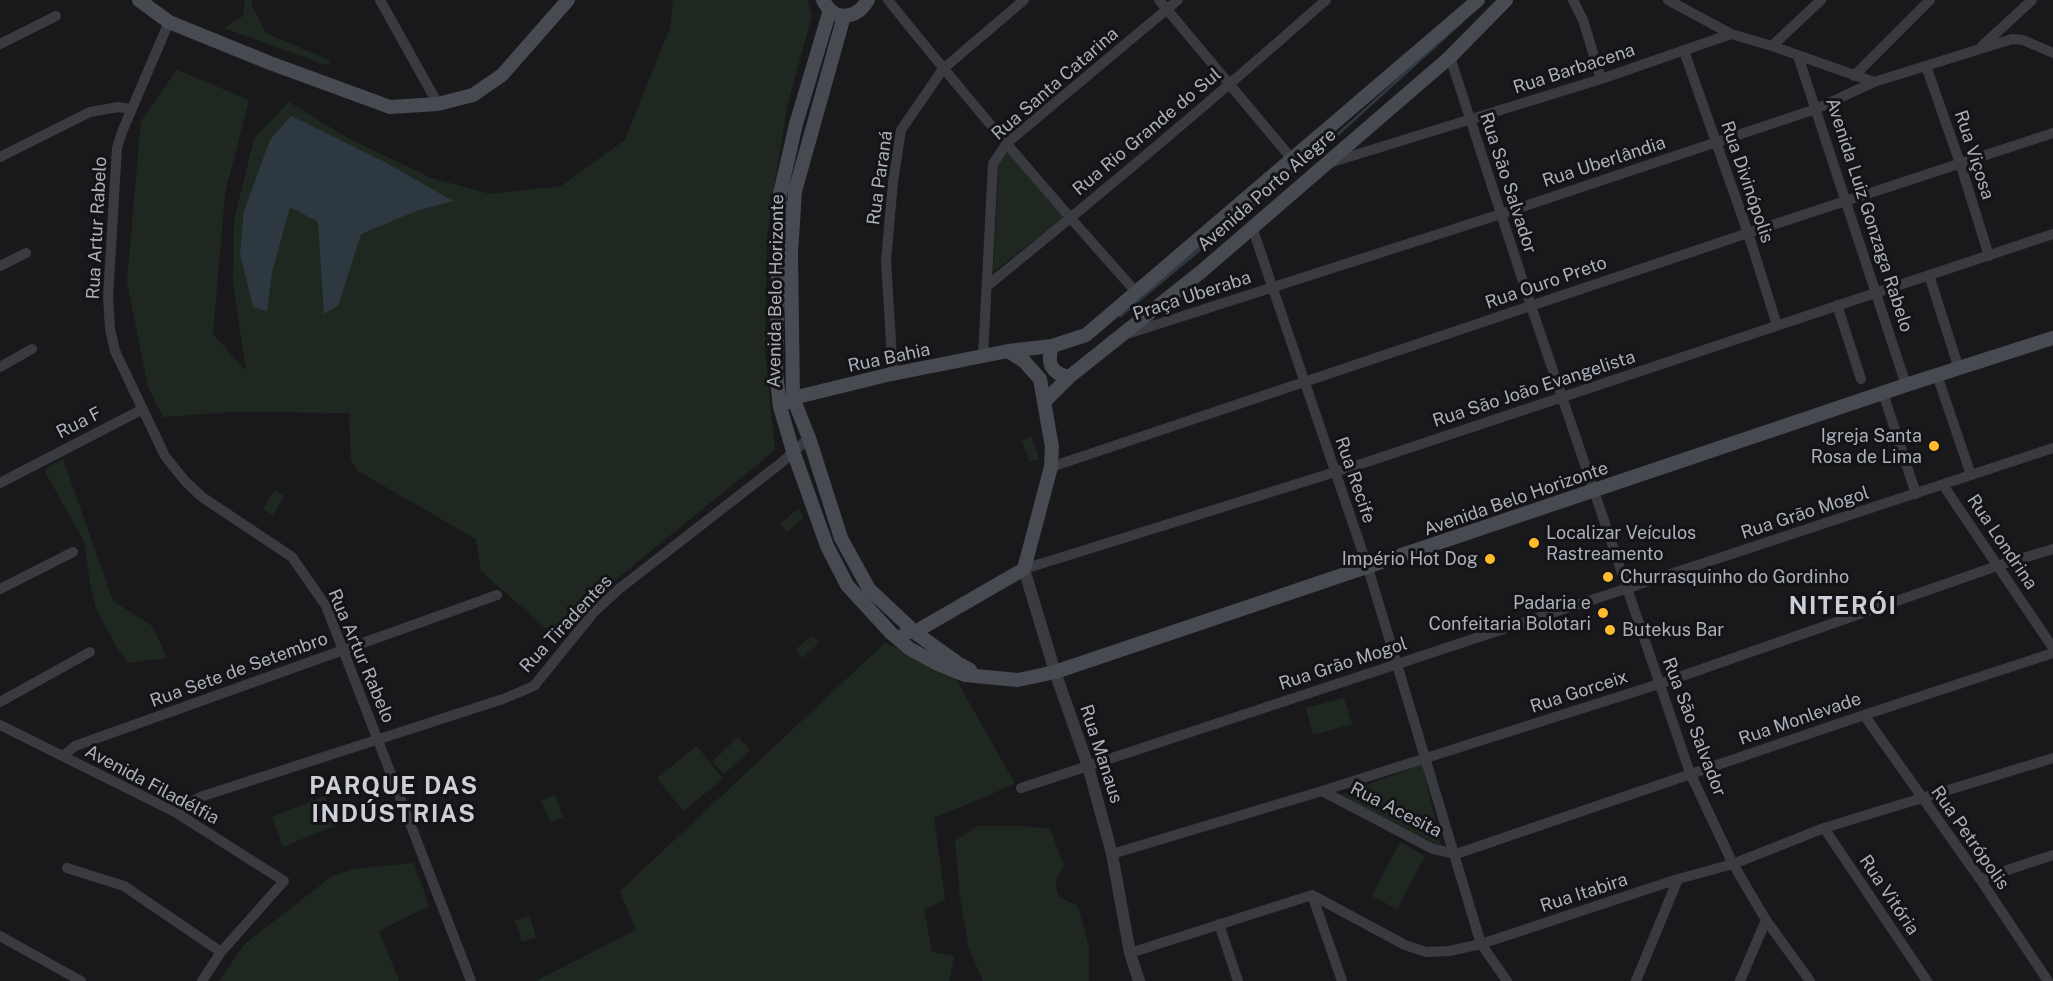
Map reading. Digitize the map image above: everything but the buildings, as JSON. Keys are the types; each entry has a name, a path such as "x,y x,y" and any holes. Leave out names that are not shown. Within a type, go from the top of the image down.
{"main road":[{"path":"139,0 169,22 270,63 390,107 438,104 472,95 502,75 568,0"},
{"path":"826,5 844,16 854,15 868,0"},
{"name":"Avenida Porto Alegre","path":"1008,351 1052,346 1086,334 1478,0"},
{"name":"Avenida Porto Alegre","path":"1045,401 1069,377 1252,227 1450,57 1506,0"},
{"name":"Avenida Belo Horizonte","path":"826,5 780,194 776,372 780,407 827,546 847,585 891,633 910,649 965,675 1018,680 1040,677 1906,385 2053,338"},
{"name":"Avenida Belo Horizonte","path":"844,16 795,191 791,253 793,398 809,438 841,538 869,589 915,632 959,664 988,678"},
{"path":"1052,346 1049,362 1052,368 1069,377"},
{"path":"891,633 915,632 1024,569 1051,467 1052,447 1041,379 1024,361 1008,351"},
{"name":"Rua Bahia","path":"780,407 793,398 892,374 1008,351"}],"street":[{"path":"380,0 438,104"},
{"path":"888,0 943,69 1070,219 1136,292"},
{"name":"Rua Paraná","path":"892,374 886,261 893,182 901,130 943,69 1024,0"},
{"path":"1160,0 1292,159"},
{"name":"Rua Santa Catarina","path":"983,356 993,164 1007,143 1178,0"},
{"name":"Rua Rio Grande do Sul","path":"987,286 1231,84 1326,0"},
{"path":"1573,0 1583,21 1600,79"},
{"path":"1668,0 1731,33 1874,82"},
{"path":"1772,46 1821,0"},
{"path":"1854,76 1930,0"},
{"path":"1979,49 2032,0"},
{"path":"0,44 56,16"},
{"name":"Rua Artur Rabelo","path":"169,22 131,109 117,148 108,297 110,329 115,351 165,456 184,481 202,497 291,557 326,606 471,981"},
{"name":"Rua Barbacena","path":"1323,165 1600,79 1731,33"},
{"name":"Rua Uberlândia","path":"1273,288 1816,109 1874,82 2012,39 2023,40 2053,53"},
{"name":"Rua Divinópolis","path":"1684,51 1748,232 1777,325"},
{"name":"Avenida Luiz Gonzaga Rabelo","path":"1798,56 1906,385"},
{"name":"Rua São Salvador","path":"1450,57 1531,306 1690,773 1733,864 1766,920 1810,981"},
{"name":"Rua Viçosa","path":"1926,66 1989,255"},
{"path":"0,157 90,112 118,107 131,109"},
{"name":"Rua Ouro Preto","path":"1051,467 1748,232 2053,133"},
{"name":"Rua Recife","path":"1252,227 1368,568 1482,944 1507,981"},
{"name":"Rua São João Evangelista","path":"1024,569 1564,398 1837,304 2053,234"},
{"path":"0,266 26,253"},
{"path":"1929,274 1959,369"},
{"name":"Praça Uberaba","path":"1121,336 1273,288"},
{"path":"1837,304 1861,379"},
{"path":"0,367 32,349"},
{"path":"1937,375 1971,476"},
{"path":"1883,393 1917,494"},
{"name":"Rua F","path":"0,483 142,409"},
{"name":"Rua Tiradentes","path":"175,812 200,797 503,699 534,686 594,612 619,589 781,463 809,438"},
{"name":"Rua Grão Mogol","path":"1021,788 2053,448"},
{"name":"Rua Londrina","path":"1943,485 2053,648"},
{"name":"Rua Gorceix","path":"1112,854 1322,791 1659,684 1997,566 2053,549"},
{"path":"0,589 73,552"},
{"name":"Rua Manaus","path":"1024,569 1055,672 1088,766 1112,854 1130,953 1139,981"},
{"name":"Rua Sete de Setembro","path":"63,756 75,746 496,595"},
{"path":"0,702 90,652"},
{"name":"Rua Monlevade","path":"1456,854 1690,773 2053,653"},
{"name":"Rua Petrópolis","path":"1864,715 1980,879 2048,981"},
{"name":"Avenida Filadélfia","path":"0,725 175,812 284,881 220,952"},
{"name":"Rua Itabira","path":"1312,895 1406,945 1426,952 1449,951 1482,944 1678,879 1733,864 1824,828 2053,758"},
{"name":"Rua Acesita","path":"1322,791 1433,849 1456,854"},
{"name":"Rua Vitória","path":"1824,828 1927,981"},
{"path":"1980,879 2053,855"},
{"path":"67,868 123,886 220,952 202,981"},
{"path":"1635,981 1678,879"},
{"path":"1130,953 1312,895 1342,981"},
{"path":"1740,981 1766,920"},
{"path":"1220,924 1238,981"},
{"path":"0,936 81,981"}],"shaded area":[{"path":"245,0 253,0 251,4 266,33 331,61 326,65 224,28 243,16"},
{"path":"673,0 807,0 812,15 787,107 767,234 765,352 775,450 576,612 558,639 481,571 476,539 358,471 351,460 349,413 232,412 163,417 148,387 127,281 141,121 177,70 249,100 225,193 213,334 246,371 233,283 234,221 254,138 289,102 346,137 431,178 490,194 561,186 625,140 670,28"},
{"path":"291,116 385,162 453,201 416,211 361,234 338,306 324,314 318,222 290,207 272,272 267,311 253,307 240,254 244,211 270,140"},
{"path":"1008,150 1064,217 993,272 999,163"},
{"path":"1032,437 1039,459 1029,462 1022,440"},
{"path":"63,459 113,601 152,626 167,658 128,663 116,646 96,608 84,541 44,470"},
{"path":"275,490 284,496 273,515 263,509"},
{"path":"798,509 804,517 787,532 780,524"},
{"path":"813,635 819,643 802,658 795,650"},
{"path":"885,643 953,674 1015,784 934,818 945,900 924,909 932,952 954,956 949,981 536,981 636,930 620,891"},
{"path":"1344,698 1352,724 1313,735 1306,708"},
{"path":"738,737 750,750 724,774 712,762"},
{"path":"697,746 723,779 683,811 657,778"},
{"path":"1422,764 1441,846 1338,796"},
{"path":"555,795 563,817 550,822 541,800"},
{"path":"325,796 336,825 283,847 272,817"},
{"path":"977,826 1023,826 1050,829 1064,866 1056,881 1057,892 1059,897 1078,906 1089,948 1089,981 983,981 969,948 960,897 955,841"},
{"path":"1400,842 1425,856 1397,909 1372,896"},
{"path":"414,863 429,906 379,931 399,981 219,981 245,944 331,877 353,869"},
{"path":"530,916 536,938 522,942 515,920"}],"waterway":[{"path":"1120,316 1336,136 1464,20"}],"place":[{"name":"Igreja Santa Rosa de Lima","path":"1934,446"},
{"name":"Localizar Veículos Rastreamento","path":"1534,543"},
{"name":"Império Hot Dog","path":"1490,559"},
{"name":"Churrasquinho do Gordinho","path":"1608,577"},
{"name":"Padaria e Confeitaria Bolotari","path":"1603,613"},
{"name":"Butekus Bar","path":"1610,630"}],"district":[{"name":"NITERÓI","path":"1843,607"},
{"name":"PARQUE DAS INDÚSTRIAS","path":"394,801"}]}
